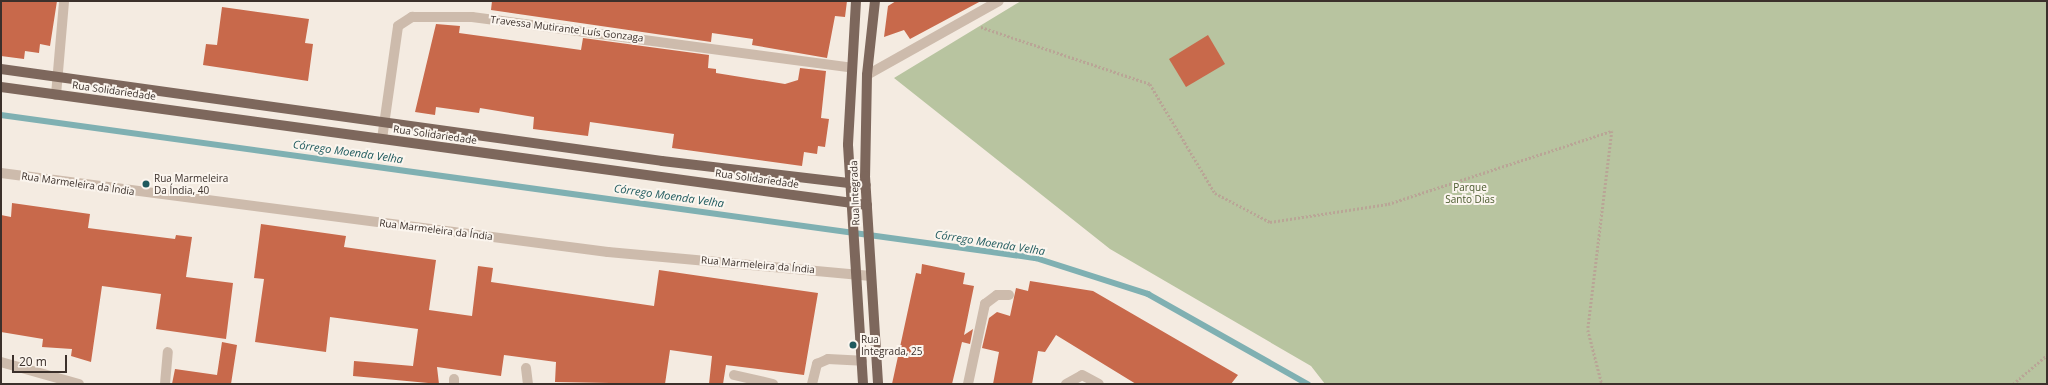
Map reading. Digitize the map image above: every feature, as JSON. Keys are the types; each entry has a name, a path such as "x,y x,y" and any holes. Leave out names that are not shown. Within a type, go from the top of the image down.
{"main road":[{"name":"Rua Integrada","path":"856,1 852,68 850,184 863,384"},
{"name":"Rua Integrada","path":"875,1 867,75 866,185 878,384"},
{"name":"Rua Solidariedade","path":"1,69 866,185"},
{"name":"Rua Solidariedade","path":"1,87 867,205"}],"street":[{"path":"56,95 64,1"},
{"path":"867,75 999,1"},
{"name":"Travessa Mutirante Luís Gonzaga","path":"382,140 398,26 412,17 472,17 852,68"},
{"name":"Rua Marmeleira da Índia","path":"1,173 608,252 871,276"},
{"path":"968,384 985,304 997,295 1009,295"},
{"path":"165,384 168,352"},
{"path":"812,384 818,364 828,359 862,361"},
{"path":"1,362 79,384"},
{"path":"526,368 528,384"},
{"path":"734,375 773,384"},
{"path":"1066,384 1082,375 1099,384"}],"path":[{"path":"963,21 1150,84 1215,193 1270,222 1388,204 1612,131 1588,330 1602,384"},
{"path":"2014,384 2047,355"}],"green space":[{"name":"Parque Santo Dias","path":"1021,1 2047,1 2047,384 1325,384 1311,366 1110,249 894,78"}],"building":[{"path":"1,1 57,1 50,46 40,44 39,53 25,51 24,59 1,56"},
{"path":"492,1 847,1 845,17 835,16 827,58 752,45 753,39 712,33 711,42 491,10"},
{"path":"896,1 981,1 910,39 904,30 884,37 888,6"},
{"path":"222,7 309,19 305,43 313,44 308,81 203,65 206,44 217,45"},
{"path":"436,24 460,26 459,33 581,50 583,38 709,55 708,68 716,69 716,73 785,84 798,80 800,68 826,71 821,118 829,119 825,147 818,146 817,154 804,152 802,166 672,148 674,134 590,122 588,136 533,129 534,117 480,108 479,113 436,107 435,115 415,112"},
{"path":"1208,35 1225,64 1186,87 1169,59"},
{"path":"12,203 90,214 88,228 175,239 176,235 192,237 186,277 233,283 226,339 156,329 161,294 102,286 91,362 71,356 72,349 42,347 43,339 1,332 1,215 11,217"},
{"path":"261,224 346,236 344,247 436,260 429,310 472,316 478,266 493,268 491,282 654,306 659,270 818,293 804,375 726,365 723,384 709,384 712,356 670,350 665,384 555,382 556,362 504,355 501,376 437,367 439,384 353,376 354,361 413,366 418,329 330,317 326,352 255,342 264,279 254,278"},
{"path":"922,264 965,273 963,284 974,286 964,335 973,329 970,344 962,342 952,384 892,384 916,273 921,274"},
{"path":"1030,281 1093,291 1238,375 1231,384 1136,384 1056,335 1045,352 1038,351 1032,384 993,384 999,352 982,348 989,318 997,312 1010,316 1016,288 1028,291"},
{"path":"222,342 237,345 231,384 172,384 175,369 217,375"}],"waterway":[{"name":"Córrego Moenda Velha","path":"1,115 1036,258 1148,294 1308,384"}],"place":[{"name":"Rua Marmeleira Da Índia, 40","path":"146,184"},
{"name":"Rua Integrada, 25","path":"853,345"}]}
